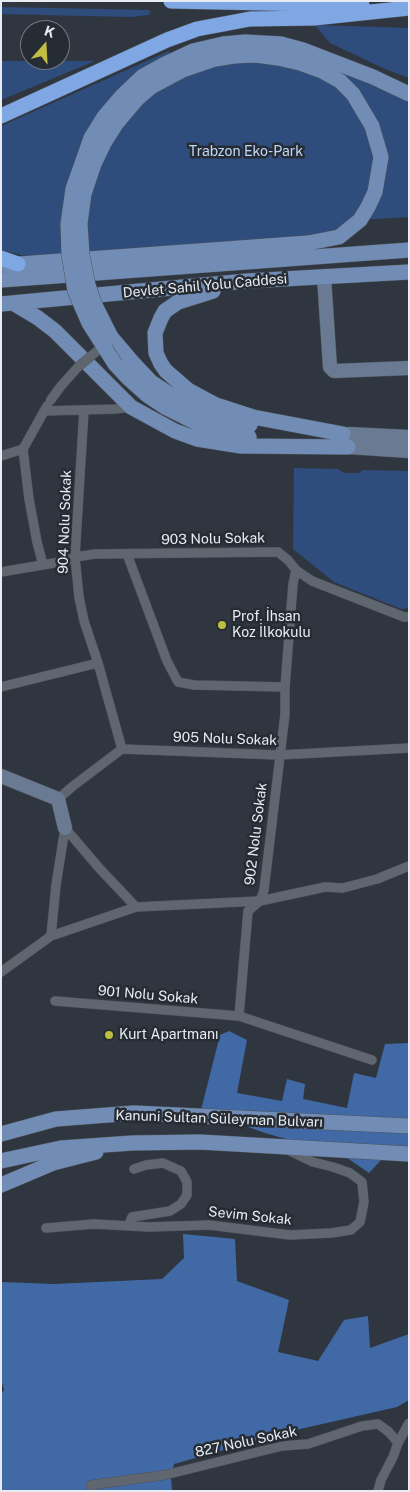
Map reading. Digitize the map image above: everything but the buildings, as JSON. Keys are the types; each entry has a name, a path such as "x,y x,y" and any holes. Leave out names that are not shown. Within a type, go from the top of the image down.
{"highway":[{"path":"171,1 409,7"},
{"path":"1,116 167,40 197,29 250,19 314,18 409,7"},
{"path":"1,258 18,264"}],"main road":[{"path":"346,438 247,425 221,419 195,409 151,382 134,364 107,342 88,323 75,292 69,254 69,208 73,189 91,138 104,116 144,76 194,51 223,44 245,42 281,44 303,50 373,77 409,94"},
{"path":"1,266 18,264 289,245 338,237 360,220 368,207 375,192 381,157 372,126 353,94 340,82 322,71 278,58 256,55 234,56 183,70 151,87 137,99 116,124 94,164 84,194 80,223 82,255 88,285 115,364 147,395 165,407 205,426 247,437 346,438"},
{"name":"Devlet Sahil Yolu Caddesi","path":"1,280 409,250"},
{"name":"Devlet Sahil Yolu Caddesi","path":"7,304 247,281 409,272"},
{"path":"247,281 178,302 166,311 155,333 156,353 161,364 180,384 216,405 253,416 346,438"},
{"path":"7,304 38,318 55,331 131,407 175,431 197,439 241,446 346,438"},
{"path":"1,1124 40,1114 93,1107 203,1116"},
{"name":"Kanuni Sultan Süleyman Bulvarı","path":"1,1134 56,1119 134,1113 367,1124 409,1124"},
{"name":"Kanuni Sultan Süleyman Bulvarı","path":"1,1161 61,1148 132,1143 200,1142 409,1154"},
{"path":"1,1185 53,1163 132,1143"},
{"path":"363,1151 409,1161"}],"street":[{"path":"324,278 330,367 334,371 409,368"},
{"path":"43,565 29,499 23,449 50,401 61,386 78,367 107,342"},
{"path":"44,411 131,407"},
{"name":"904 Nolu Sokak","path":"84,410 75,557 79,597 84,621 122,749"},
{"path":"346,438 409,437"},
{"path":"346,438 409,451"},
{"path":"1,456 23,449"},
{"name":"903 Nolu Sokak","path":"1,572 95,554 278,552 296,570 312,582 404,617 409,617"},
{"path":"127,554 178,682 194,685 285,687"},
{"name":"902 Nolu Sokak","path":"239,1016 248,910 260,901 264,890 285,714 292,584 296,570"},
{"path":"1,687 98,663"},
{"name":"905 Nolu Sokak","path":"122,749 279,755 409,748"},
{"path":"58,799 122,749"},
{"path":"1,776 58,799"},
{"path":"51,936 56,885 65,828 58,799"},
{"path":"65,828 100,869 136,906"},
{"path":"1,972 51,936 136,906 260,901 325,887 343,888 377,879 409,866"},
{"name":"901 Nolu Sokak","path":"55,1001 239,1016"},
{"path":"239,1016 372,1060"},
{"name":"Sevim Sokak","path":"46,1228 94,1224 149,1227 209,1225 290,1235 351,1230 360,1222 364,1202 362,1182 350,1173 313,1162 283,1147"},
{"path":"128,1226 132,1217 170,1211 181,1204 187,1195 187,1182 181,1171 163,1162 146,1164 134,1169"},
{"path":"378,1491 381,1480 409,1423"},
{"name":"827 Nolu Sokak","path":"92,1488 165,1475 282,1446 308,1444 362,1426 378,1424 389,1432 398,1443"}],"green space":[{"path":"1,7 149,10 151,13 131,17 1,14"},
{"path":"315,25 409,28 409,78 330,43"},
{"name":"Trabzon Eko-Park","path":"169,51 177,73 234,56 373,77 409,94 409,217 360,220 339,237 26,256 1,250 1,126"},
{"path":"1,61 20,61 20,70 70,70 70,61 95,61 1,100"},
{"path":"294,468 338,469 344,473 359,473 363,470 409,471 409,608 401,609 334,582 293,549"}],"shaded area":[{"path":"229,1031 247,1040 237,1093 282,1101 287,1079 305,1084 303,1099 347,1108 354,1073 376,1078 385,1044 409,1043 409,1160 384,1157 369,1173 343,1155 265,1133 201,1110 220,1035"},
{"path":"183,1234 235,1239 237,1281 289,1300 278,1352 318,1361 344,1320 368,1316 370,1348 409,1334 409,1400 397,1407 287,1432 174,1464 171,1478 172,1491 1,1491 1,1394 4,1390 1,1379 1,1282 54,1284 162,1279 184,1258"}],"place":[{"name":"Prof. İhsan Koz İlkokulu","path":"222,625"},
{"name":"Kurt Apartmanı","path":"109,1035"}]}
